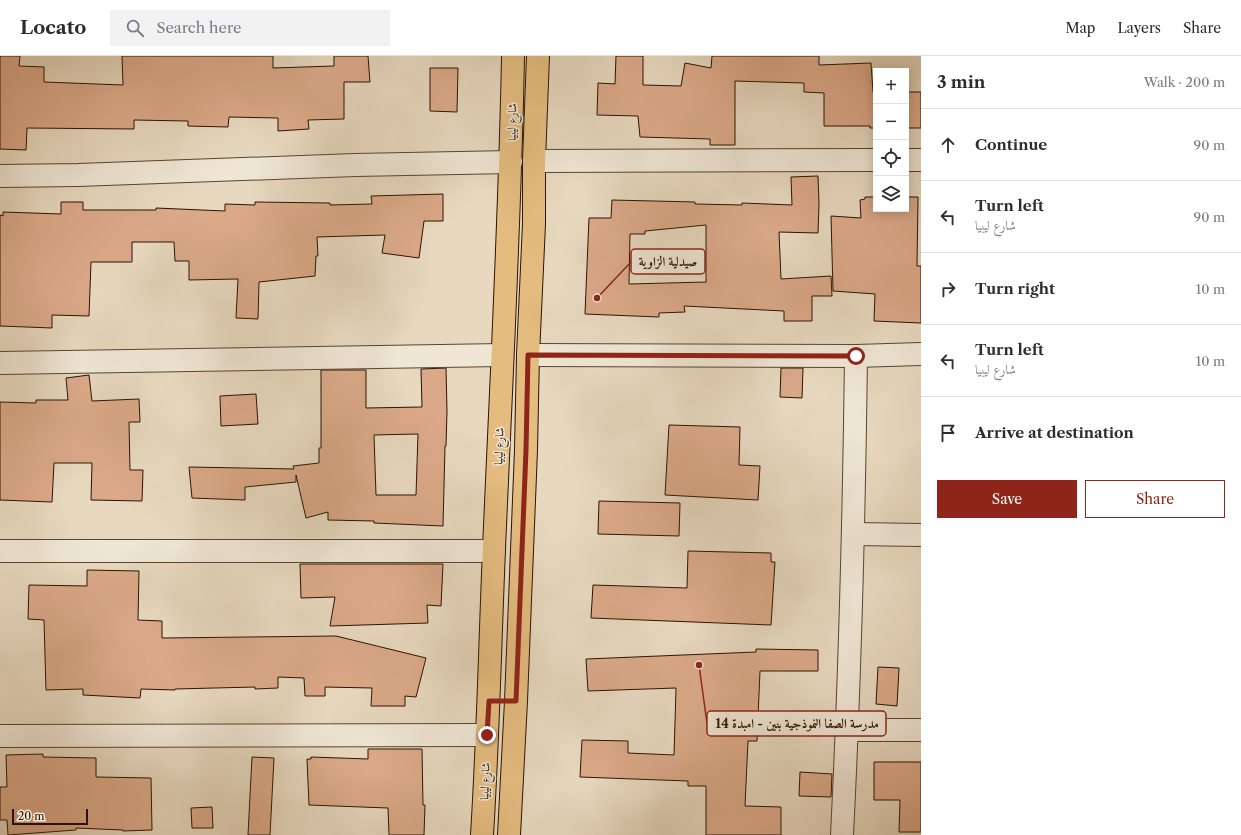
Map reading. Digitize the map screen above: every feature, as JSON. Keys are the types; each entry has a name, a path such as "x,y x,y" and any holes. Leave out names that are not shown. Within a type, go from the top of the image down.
{"main road":[{"name":"شارع ليبيا","path":"482,835 489,701 502,355 509,224 513,56"},
{"name":"شارع ليبيا","path":"509,835 526,450 538,56"},
{"path":"509,224 534,224"},
{"path":"489,701 516,701"}],"street":[{"path":"534,161 873,160"},
{"path":"909,160 921,160"},
{"path":"0,176 511,162"},
{"path":"528,355 856,356 921,354"},
{"path":"0,363 502,355"},
{"path":"842,835 848,730 854,534 856,356"},
{"path":"854,534 921,535"},
{"path":"0,551 494,551"},
{"path":"848,730 921,730"},
{"path":"0,736 487,735"}],"building":[{"path":"0,56 20,56 19,66 44,67 44,82 123,85 122,56 273,56 273,68 334,66 334,56 368,56 370,82 344,82 344,119 308,120 309,129 278,131 278,118 229,117 228,127 188,126 188,121 134,120 134,129 27,128 26,150 0,149"},
{"path":"616,56 643,56 643,85 681,86 685,63 711,68 712,56 819,56 819,65 871,63 873,128 870,128 870,126 824,126 824,93 804,92 804,83 735,81 735,145 710,145 710,139 640,137 638,116 597,115 598,83 615,84"},
{"path":"430,68 458,68 457,112 430,111"},
{"path":"909,92 921,92 921,128 909,128"},
{"path":"818,176 818,233 779,232 781,279 831,276 832,296 812,296 812,321 784,321 784,311 684,306 685,312 659,313 659,317 585,314 589,218 611,218 612,200 695,202 695,204 742,205 742,203 792,205 791,177","holes":["706,225 706,282 629,284 630,234 645,234 645,231"]},
{"path":"443,194 443,221 424,221 419,258 382,253 385,235 317,237 318,256 316,256 315,276 259,282 258,319 236,318 238,279 189,280 189,261 175,261 174,242 132,242 132,262 91,262 89,316 52,315 52,328 0,326 0,215 3,216 3,212 61,214 61,202 83,202 83,210 156,210 156,208 225,211 225,204 255,205 255,202 330,203 330,205 372,204 371,196"},
{"path":"865,197 873,197 873,212 909,212 909,197 918,197 917,266 921,266 921,323 874,321 875,294 833,291 831,216 861,218 860,200 865,199"},
{"path":"446,368 447,411 443,526 374,523 374,521 328,520 328,512 306,518 296,475 296,482 245,487 245,500 192,498 189,467 294,469 293,466 319,463 319,448 321,448 321,370 366,370 366,408 422,407 421,369","holes":["418,434 416,495 376,495 374,435"]},
{"path":"781,368 803,368 802,398 780,397"},
{"path":"89,375 92,401 139,399 140,422 129,422 130,470 143,470 142,501 91,500 92,463 54,463 52,502 0,500 0,402 36,403 36,400 68,400 66,378"},
{"path":"256,394 258,424 221,426 220,396"},
{"path":"669,425 740,427 739,465 760,466 758,500 665,495"},
{"path":"599,501 680,503 679,536 598,534"},
{"path":"688,551 771,553 771,562 775,562 771,625 591,618 593,585 687,588"},
{"path":"300,564 443,564 441,606 427,605 428,623 330,626 335,597 301,598"},
{"path":"87,570 139,571 138,620 162,621 162,638 336,636 426,658 416,697 405,696 405,706 371,706 372,688 325,687 325,696 305,696 304,678 278,677 278,688 255,689 255,687 175,690 141,689 140,698 83,695 83,689 46,690 44,620 28,619 29,585 87,586"},
{"path":"756,649 818,650 818,671 760,671 757,741 748,741 745,806 781,807 781,835 706,835 706,786 688,786 688,781 580,777 582,740 628,741 628,753 674,755 676,688 588,691 586,659 756,652"},
{"path":"878,667 899,668 897,706 876,704"},
{"path":"368,749 422,749 423,805 425,805 424,835 389,835 388,808 309,805 307,759 311,759 311,757 368,759"},
{"path":"43,754 43,757 96,758 96,777 151,778 152,830 123,831 76,828 76,830 8,835 7,820 0,820 0,787 7,787 6,755"},
{"path":"252,757 274,758 270,835 248,835"},
{"path":"874,762 921,762 921,832 899,832 900,800 874,800"},
{"path":"800,772 832,774 831,797 799,796"},
{"path":"212,807 213,828 192,828 191,808"}],"place":[{"name":"صيدلية الزاوية","path":"597,298"},
{"name":"مدرسة الصفا النموذجية بنين - امبدة 14","path":"699,665"}],"route":[{"path":"487,735 489,701 516,701 526,450 528,355 856,356"}]}
